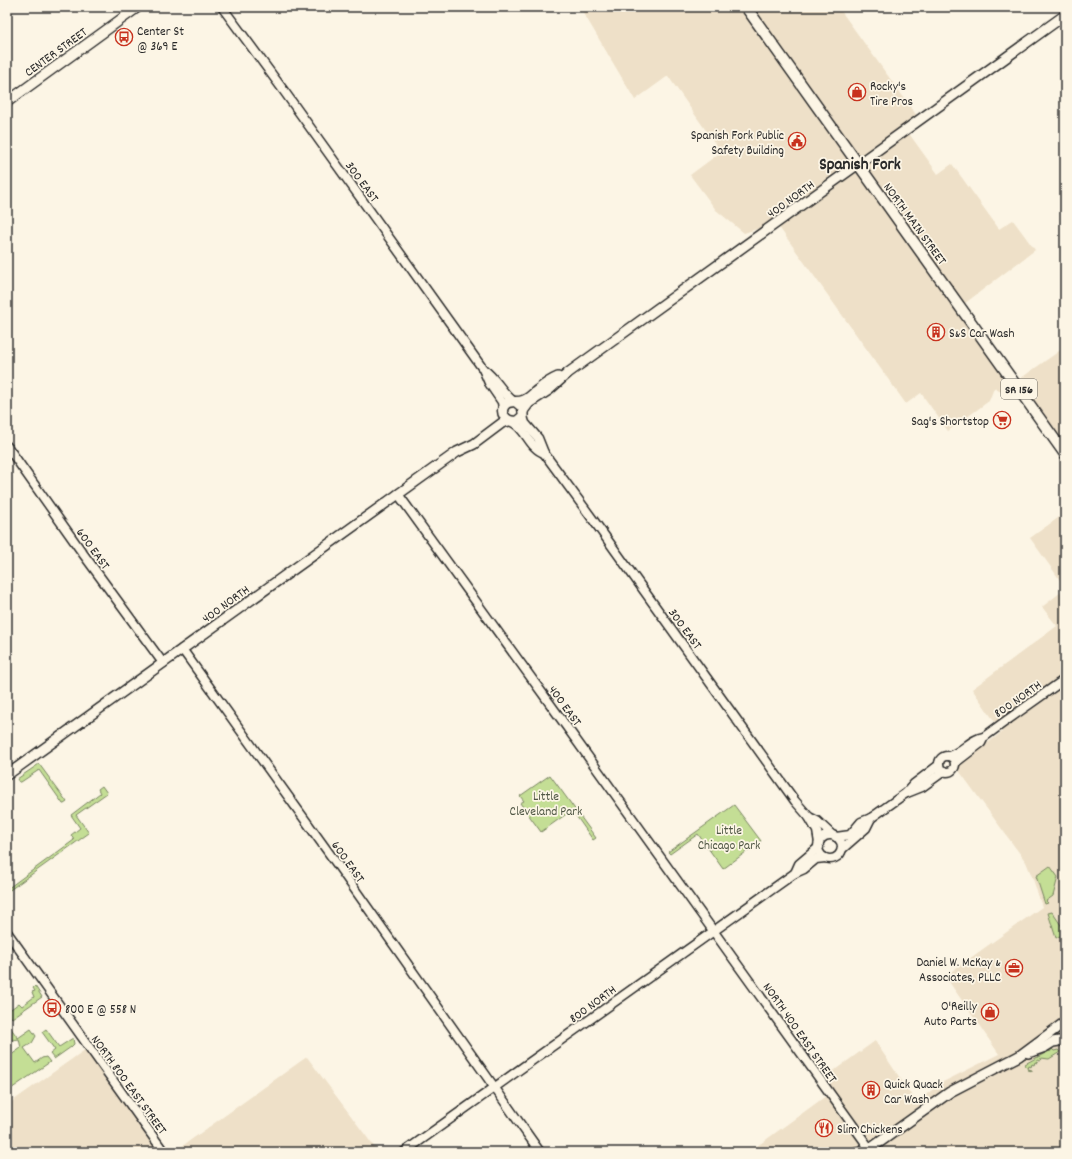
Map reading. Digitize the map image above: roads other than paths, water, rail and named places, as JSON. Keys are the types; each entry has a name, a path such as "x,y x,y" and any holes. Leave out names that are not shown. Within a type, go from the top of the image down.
{"main road":[{"name":"CENTER STREET","path":"7,102 138,7"},
{"name":"NORTH MAIN STREET","path":"746,7 1065,454"},
{"name":"400 NORTH","path":"523,413 529,403 552,387 568,373 1065,16"},
{"name":"400 NORTH","path":"515,402 526,399 547,383 568,373"},
{"path":"515,402 522,406 523,413 517,421 511,421 505,418 503,410 507,403 515,402"},
{"name":"400 NORTH","path":"7,775 457,452 465,444 496,421 503,410"},
{"name":"400 NORTH","path":"457,452 474,444 499,425 511,421"},
{"path":"1019,1056 1065,1022"},
{"path":"856,1152 869,1150 950,1092 1019,1056 1045,1047 1053,1042 1065,1040"}],"street":[{"name":"300 EAST","path":"222,7 483,369 497,381 505,394 515,402"},
{"name":"300 EAST","path":"483,369 488,383 502,402 503,410"},
{"name":"300 EAST","path":"523,413 525,423 541,444 544,453 791,795 809,817 817,831 819,845"},
{"name":"300 EAST","path":"511,421 521,428 535,448 544,453"},
{"name":"600 EAST","path":"7,446 86,559 163,663"},
{"name":"400 EAST","path":"398,494 713,930"},
{"name":"600 EAST","path":"182,650 540,1152"},
{"name":"800 NORTH","path":"949,756 959,752 974,740 984,737 1065,679"},
{"name":"800 NORTH","path":"955,764 981,743 984,737"},
{"path":"871,818 866,828 842,849 840,854 835,858 825,858 820,853 819,845 824,837 850,835 862,822 871,818 906,793 914,784 942,768 951,770 955,764 953,759 949,756 942,758 942,768"},
{"name":"300 EAST","path":"809,817 821,824 834,836"},
{"path":"834,836 841,842 842,849"},
{"name":"800 NORTH","path":"795,873 799,864 819,845"},
{"name":"800 NORTH","path":"404,1152 713,930 795,873 804,869 816,859 825,858"},
{"name":"NORTH 400 EAST STREET","path":"713,930 869,1150"},
{"name":"NORTH 800 EAST STREET","path":"7,932 164,1152"}],"place":[{"name":"Center St @ 369 E","path":"124,37"},
{"name":"Rocky's Tire Pros","path":"857,92"},
{"name":"Spanish Fork Public Safety Building","path":"797,141"},
{"name":"S&S Car Wash","path":"936,332"},
{"name":"Sag's Shortstop","path":"1002,420"},
{"name":"Daniel W. McKay & Associates, PLLC","path":"1014,968"},
{"name":"800 E @ 558 N","path":"52,1008"},
{"name":"O'Reilly Auto Parts","path":"990,1012"},
{"name":"Quick Quack Car Wash","path":"871,1090"},
{"name":"Slim Chickens","path":"824,1128"}],"district":[{"name":"Spanish Fork","path":"860,163"}],"park label":[{"name":"Little Cleveland Park","path":"546,802"},
{"name":"Little Chicago Park","path":"729,836"}]}
